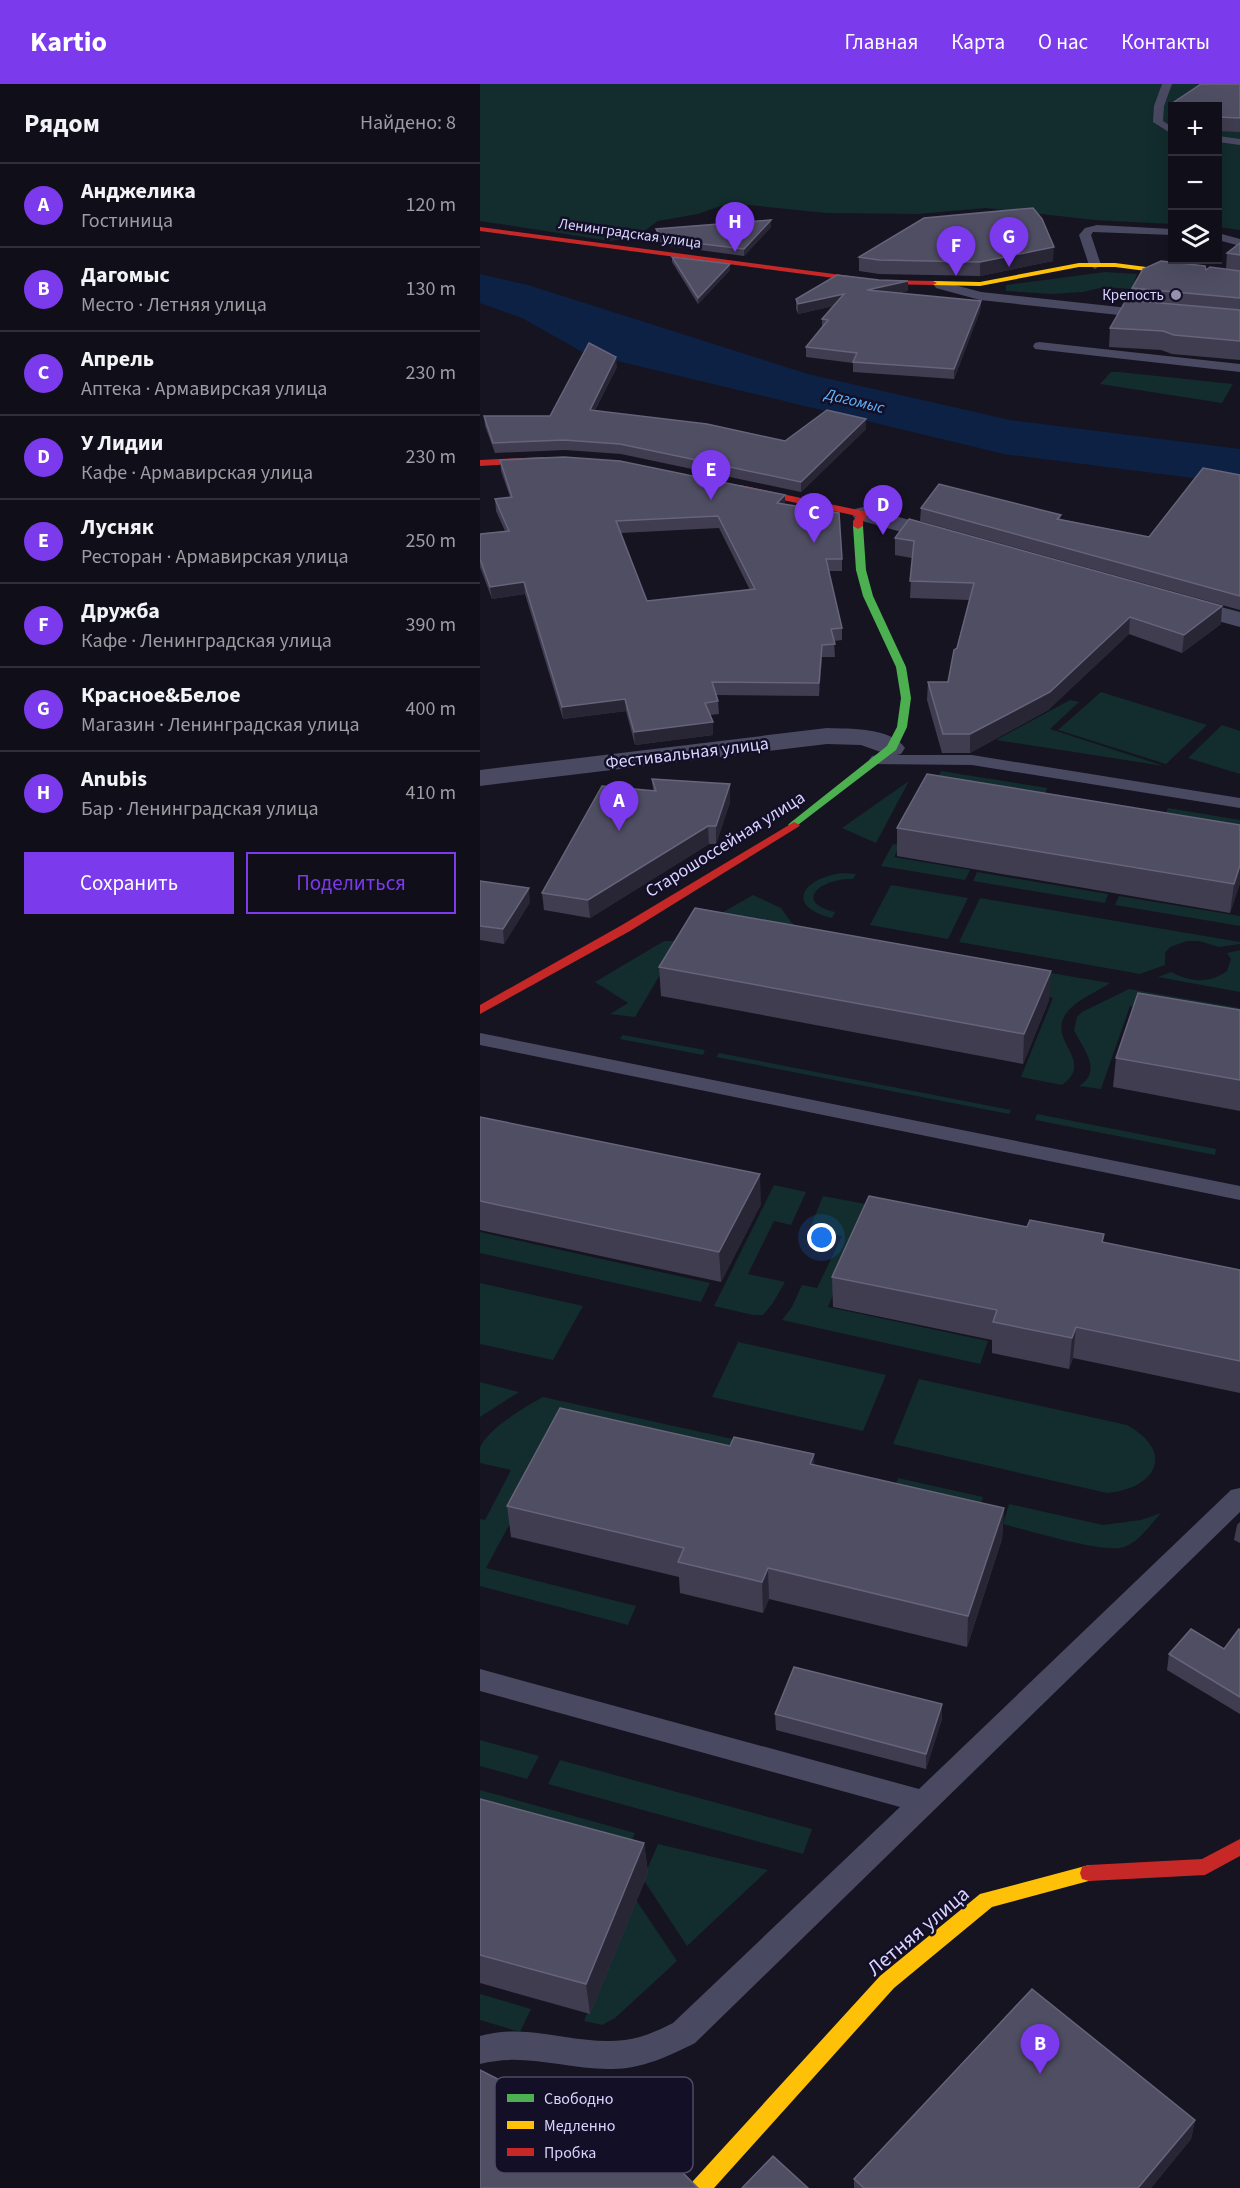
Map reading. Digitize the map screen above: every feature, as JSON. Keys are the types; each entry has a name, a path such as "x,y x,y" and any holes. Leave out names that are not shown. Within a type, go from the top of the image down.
{"street":[{"name":"Ленинградская улица","path":"480,229 879,282 980,284 1079,265 1170,271 1240,281"},
{"path":"480,463 554,460"},
{"path":"729,485 863,514 968,544"},
{"name":"Старошоссейная улица","path":"480,1010 626,928 804,819 885,754 902,727 906,698 901,667 868,596 861,570 858,521 863,514"},
{"path":"1161,598 1240,620"},
{"name":"Фестивальная улица","path":"480,778 827,736 865,737 885,754"},
{"name":"Летняя улица","path":"700,2188 887,1982 987,1900 1093,1872 1205,1867 1240,1847"}],"lane":[{"path":"1167,84 1159,106 1158,122 1168,128"},
{"path":"1222,140 1240,142"},
{"path":"1095,265 1084,235 1089,230 1097,228 1168,232"},
{"path":"1222,237 1240,243"},
{"path":"940,285 980,296 1158,315"},
{"path":"1039,346 1240,368"},
{"path":"885,754 972,760 1240,803"},
{"path":"480,1039 1240,1193"},
{"path":"480,2050 521,2043 612,2055 647,2051 684,2033 1240,1497"},
{"path":"480,1680 924,1802"}],"green space":[{"path":"480,84 1240,84 1240,230 1222,228 1222,102 1168,102 1168,224 1095,220 986,208 918,214 826,213 729,203 698,214 658,221 636,237 610,241 480,221"},
{"path":"1105,272 1137,274 1132,289 1104,287 1083,292 1052,294 1006,291 1006,285"},
{"path":"1111,372 1233,384 1222,403 1100,384"},
{"path":"1101,692 1207,725 1166,764 1058,730"},
{"path":"1070,700 1079,702 1050,729 1164,766 996,740"},
{"path":"1222,725 1240,731 1240,774 1188,758"},
{"path":"941,771 1047,788 1045,794 938,777"},
{"path":"909,781 876,843 842,828"},
{"path":"1168,808 1240,820 1240,827 1165,815"},
{"path":"893,844 900,845 894,857 970,870 965,880 881,866"},
{"path":"977,872 1108,894 1105,903 973,881"},
{"path":"842,873 856,874 853,879 830,882 822,886 816,891 814,897 815,902 822,908 835,912 832,918 808,907 804,900 804,893 809,886 817,880"},
{"path":"891,885 968,898 948,939 870,925"},
{"path":"753,895 781,908 791,922 799,927 706,922"},
{"path":"1119,896 1240,916 1240,926 1115,905"},
{"path":"980,898 1240,942 1240,944 1219,947 1199,941 1187,941 1170,947 1165,953 1165,965 1140,974 959,942"},
{"path":"664,941 680,941 635,1017 610,1014 628,1003 595,982"},
{"path":"1240,950 1240,992 1158,977 1171,972 1192,980 1213,978 1227,971 1231,959 1227,953"},
{"path":"1039,971 1110,983 1077,1003 1064,1017 1061,1028 1063,1038 1074,1066 1072,1075 1062,1085 1021,1077 1053,998 1030,993"},
{"path":"1129,989 1240,1008 1240,1025 1130,1006 1101,1089 1079,1086 1086,1080 1091,1066 1086,1051 1074,1030 1077,1017 1082,1012"},
{"path":"623,1035 705,1050 703,1055 620,1039"},
{"path":"719,1053 1011,1110 1009,1114 716,1057"},
{"path":"1037,1114 1216,1149 1215,1155 1035,1120"},
{"path":"774,1185 806,1192 791,1225 774,1221 748,1274 785,1282 763,1315 753,1315 714,1306"},
{"path":"823,1196 871,1205 828,1307 988,1341 980,1364 782,1320 792,1307 802,1285 817,1288 842,1236 810,1228"},
{"path":"480,1232 710,1283 701,1302 480,1253"},
{"path":"480,1283 583,1306 553,1360 480,1344"},
{"path":"738,1342 886,1375 863,1431 712,1397"},
{"path":"919,1379 1127,1425 1151,1446 1155,1457 1154,1468 1148,1477 1138,1484 1124,1490 1107,1493 893,1444"},
{"path":"480,1382 519,1392 480,1417"},
{"path":"543,1397 777,1449 768,1473 562,1427 486,1568 636,1606 628,1625 480,1586 480,1519 485,1520 511,1470 480,1463 480,1448 498,1426"},
{"path":"898,1478 983,1497 977,1516 891,1497"},
{"path":"1009,1504 1103,1525 1141,1520 1161,1513 1135,1541 1124,1547 1114,1548 1065,1540 1003,1524"},
{"path":"480,1740 539,1756 527,1779 480,1766"},
{"path":"560,1760 812,1829 803,1854 548,1784"},
{"path":"480,1790 635,1833 622,1863 480,1810"},
{"path":"658,1844 768,1870 687,1946 643,1879"},
{"path":"634,1897 677,1961 615,2018 602,2025 584,2021"},
{"path":"480,1994 531,2009 520,2032 480,2020"}],"water":[{"path":"480,274 528,285 808,374 1010,420 1240,449 1240,484 1004,454 584,353 522,318 480,303"}],"building":[{"path":"1201,84 1240,84 1240,118 1222,117 1222,102 1174,102"},
{"path":"1033,208 1042,219 1054,247 980,262 879,260 859,257 924,218"},
{"path":"771,220 744,249 662,239 656,229"},
{"path":"1240,243 1240,255 1227,253"},
{"path":"672,257 730,264 698,298"},
{"path":"1161,261 1168,262 1168,264 1205,266 1206,270 1210,267 1240,271 1240,298 1132,288 1143,269"},
{"path":"837,275 908,281 867,290 981,301 954,369 853,362 857,353 806,347 828,320 822,319 844,294 798,304 796,299"},
{"path":"1126,300 1240,310 1240,341 1174,335 1163,331 1110,328"},
{"path":"589,343 616,357 590,410 707,424 785,441 827,410 866,419 801,482 620,444 564,440 493,443 484,416 550,416"},
{"path":"564,457 620,461 785,495 777,503 839,513 842,559 826,559 842,628 831,629 835,644 822,645 819,683 712,682 718,701 705,703 713,722 634,732 625,699 562,707 524,582 490,587 480,559 480,534 509,531 495,499 512,497 500,460","holes":["718,516 755,589 647,601 616,521"]},
{"path":"1203,468 1240,475 1240,596 921,508 939,484 1061,515 1057,519 1149,537"},
{"path":"909,519 1222,606 1184,635 1130,617 1050,692 970,734 943,734 928,682 948,682 954,650 957,648 974,583 910,581 914,541 895,538"},
{"path":"927,774 1240,825 1240,865 1234,884 897,828"},
{"path":"652,779 730,784 716,826 708,826 588,900 542,893 602,786 656,791"},
{"path":"480,881 529,888 503,929 480,926"},
{"path":"695,908 1051,971 1024,1034 659,967"},
{"path":"1138,993 1240,1010 1240,1080 1116,1058"},
{"path":"480,1117 760,1174 719,1252 480,1201"},
{"path":"869,1196 1027,1227 1030,1220 1104,1234 1102,1242 1240,1270 1240,1361 1076,1327 1072,1338 993,1322 997,1310 832,1277"},
{"path":"560,1408 730,1446 734,1437 814,1454 810,1464 1004,1508 968,1616 768,1568 762,1582 678,1562 684,1548 507,1506"},
{"path":"1191,1629 1224,1649 1240,1630 1240,1697 1169,1654"},
{"path":"794,1667 942,1704 926,1754 775,1714"},
{"path":"480,1799 644,1843 586,1984 480,1955"},
{"path":"1032,1989 1195,2120 1138,2188 864,2188 854,2179"},
{"path":"480,2070 495,2078 495,2173 683,2173 698,2188 480,2188"},
{"path":"773,2156 808,2188 742,2188"}],"traffic: fast":[{"path":"794,825 892,748 902,727 906,698 901,667 868,596 861,570 858,526"}],"traffic: slow":[{"path":"933,283 980,284 1079,265 1115,265 1240,281"},
{"path":"700,2188 887,1982 987,1900 1089,1873"}],"traffic: jam":[{"path":"480,229 879,282 933,283"},
{"path":"480,463 544,460"},
{"path":"740,488 863,514 858,521 858,526"},
{"path":"480,1010 626,928 794,825"},
{"path":"1089,1873 1205,1867 1240,1847"}],"place":[{"name":"Anubis","path":"735,252"},
{"name":"Красное&Белое","path":"1009,267"},
{"name":"Дружба","path":"956,276"},
{"name":"Крепость","path":"1176,295"},
{"name":"Лусняк","path":"711,500"},
{"name":"У Лидии","path":"883,535"},
{"name":"Апрель","path":"814,543"},
{"name":"Анджелика","path":"619,831"},
{"name":"Дагомыс","path":"1040,2074"}]}
